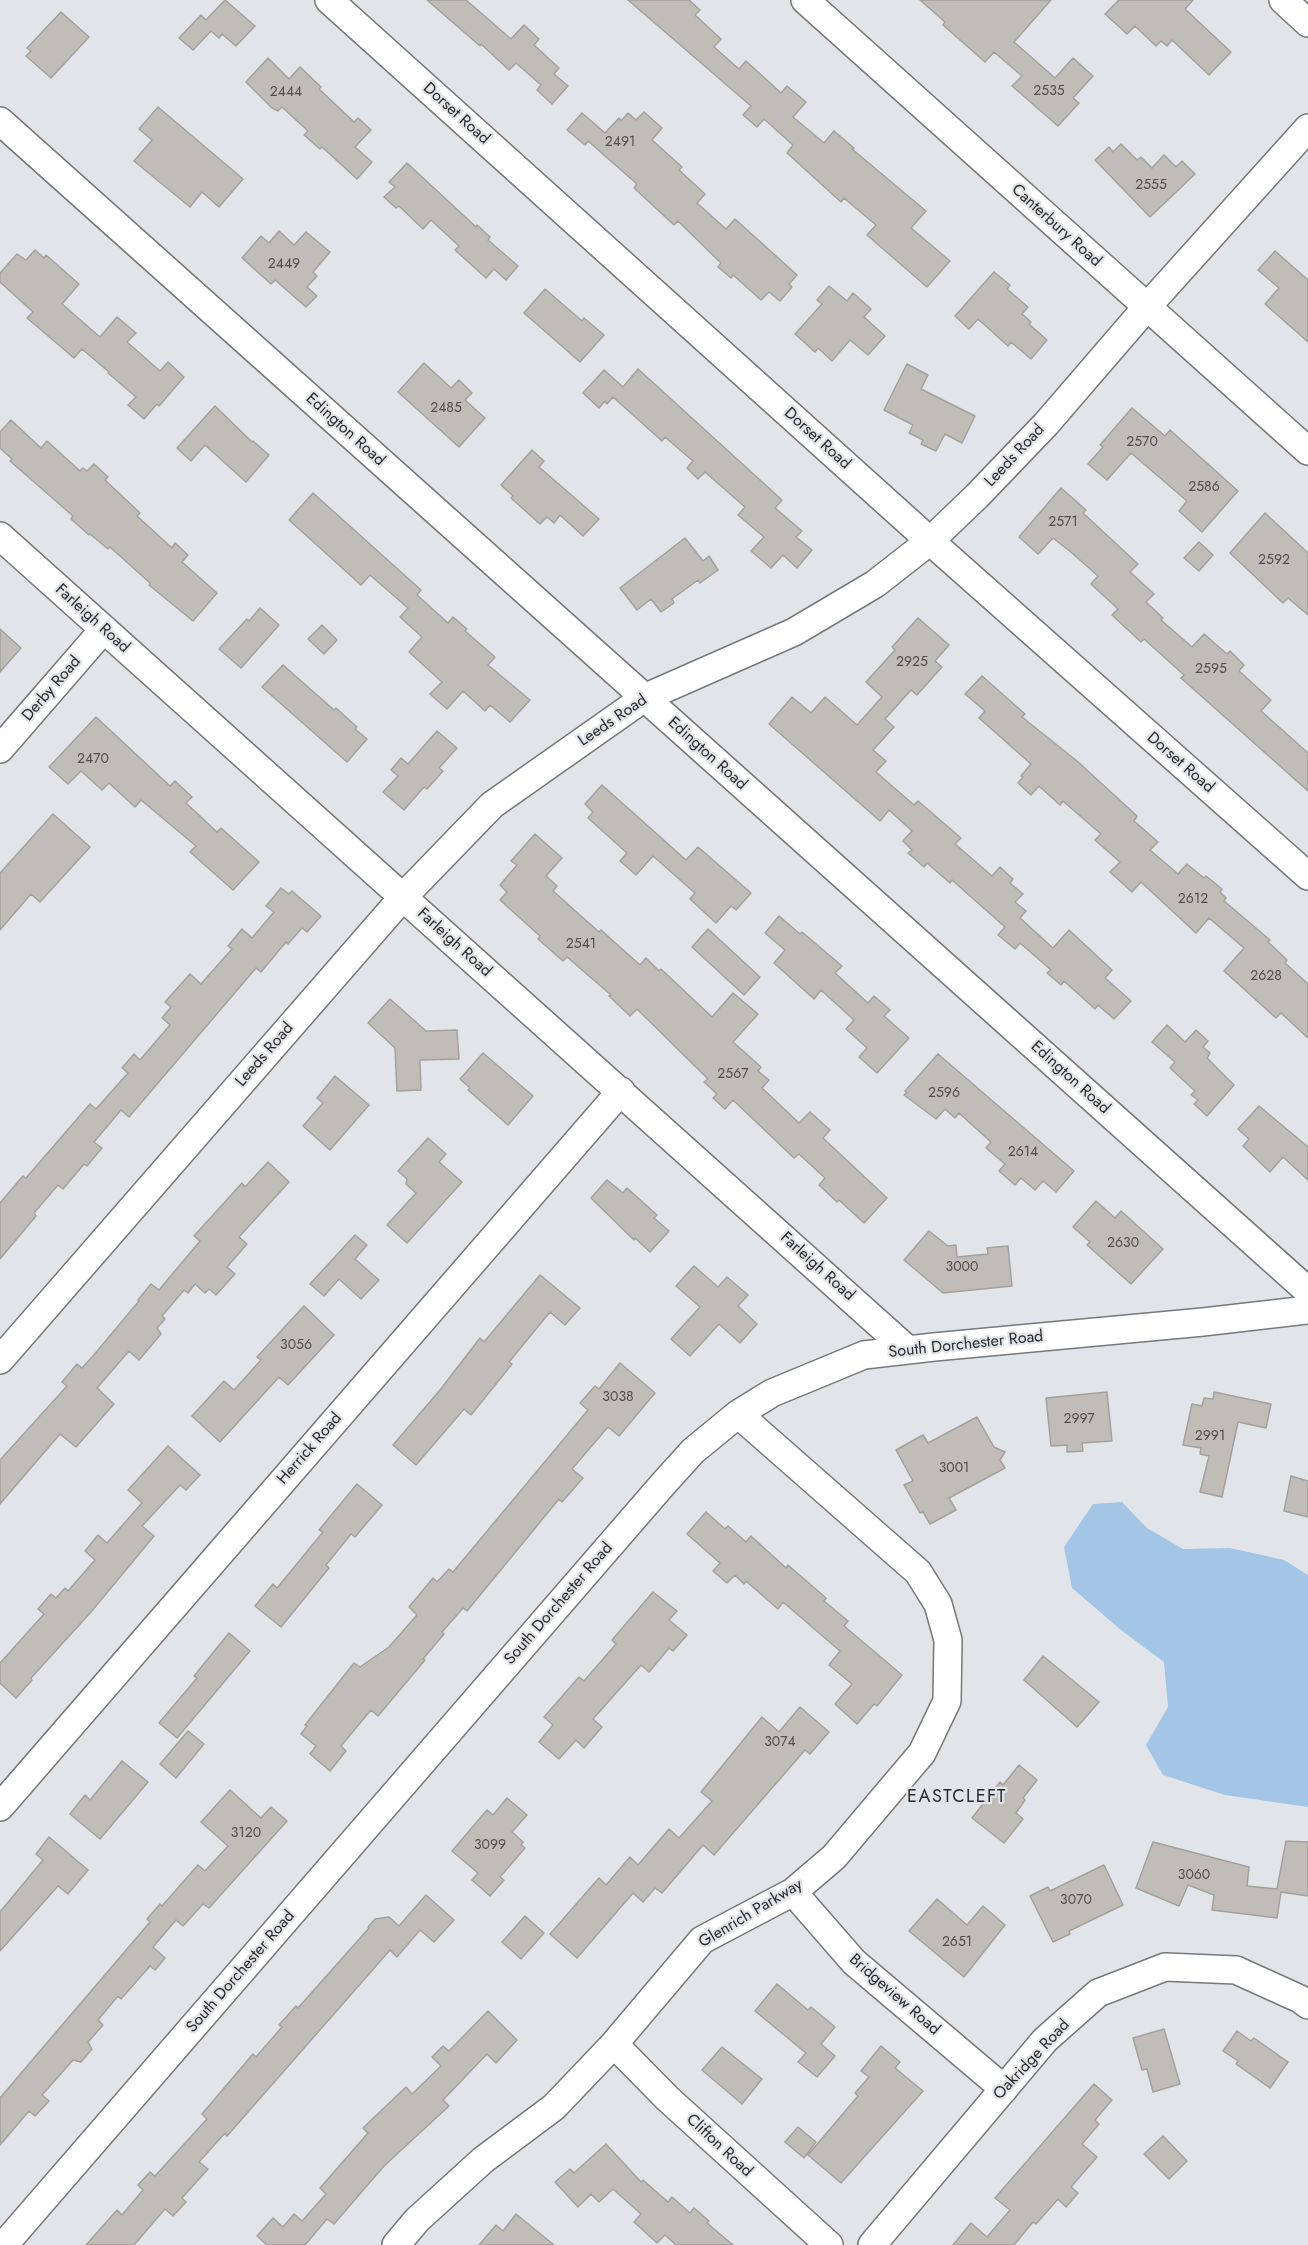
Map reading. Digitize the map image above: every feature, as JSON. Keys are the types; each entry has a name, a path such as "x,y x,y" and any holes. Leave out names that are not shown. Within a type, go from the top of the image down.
{"street":[{"name":"Dorset Road","path":"329,0 930,541 1308,876"},
{"name":"Canterbury Road","path":"805,0 1308,451"},
{"path":"1283,0 1308,23"},
{"name":"Edington Road","path":"0,121 1308,1291"},
{"name":"Leeds Road","path":"0,1360 403,897 492,805 644,698 794,632 875,584 930,541 1046,424 1146,308 1308,128"},
{"name":"Farleigh Road","path":"0,536 908,1350"},
{"name":"Derby Road","path":"0,749 104,629"},
{"name":"Herrick Road","path":"0,1807 621,1091"},
{"name":"South Dorchester Road","path":"4,2245 678,1467 693,1451 738,1414 772,1393 864,1355 1308,1310"},
{"name":"Glenrich Parkway","path":"396,2245 417,2220 483,2160 554,2107 614,2044 702,1940 793,1892 834,1857 922,1753 947,1701 948,1640 938,1604 918,1572 738,1414"},
{"name":"Bridgeview Road","path":"793,1892 854,1962 1004,2089"},
{"name":"Oakridge Road","path":"872,2245 1045,2040 1098,1993 1165,1967 1236,1970 1300,1999 1308,2005"},
{"name":"Clifton Road","path":"614,2044 692,2121 829,2245"}],"shaded area":[{"path":"1122,1502 1147,1528 1183,1549 1230,1548 1284,1560 1308,1575 1308,1807 1225,1795 1163,1775 1146,1745 1168,1707 1164,1662 1121,1630 1072,1588 1064,1547 1093,1504"}],"building":[{"path":"225,0 255,26 236,46 222,34 219,38 211,31 193,50 179,38 201,15 206,20"},
{"path":"427,0 466,0 511,39 524,25 539,39 534,45 559,68 554,74 568,86 552,104 537,90 541,85 516,63 509,70"},
{"path":"628,0 689,0 700,10 695,15 721,39 714,47 739,69 746,61 781,93 787,86 806,102 793,117 824,143 834,131 926,211 911,228 950,261 927,287 867,235 876,225 844,198 841,202 787,153 793,145 764,119 757,127 743,115 751,106"},
{"path":"920,0 1051,0 1014,42 1055,78 1073,58 1093,76 1073,98 1079,103 1058,126 1012,86 1022,76 994,52 985,62 943,25 945,22"},
{"path":"1119,0 1193,0 1185,9 1231,52 1209,75 1172,40 1167,46 1161,41 1156,46 1135,26 1127,34 1105,14"},
{"path":"61,12 89,37 51,78 26,56 31,51 27,48"},
{"path":"268,58 289,79 300,67 321,87 319,89 354,122 358,118 371,130 355,147 372,162 357,179 322,147 320,149 304,135 308,131 282,107 278,111 272,108 246,82"},
{"path":"158,107 243,179 219,207 202,192 190,207 134,161 152,140 139,129"},
{"path":"644,112 662,128 652,140 682,167 679,170 705,194 697,203 726,229 735,219 797,275 789,284 792,287 780,301 769,292 761,300 733,275 731,278 718,267 721,263 678,221 674,225 634,188 637,184 588,141 585,145 567,130 582,113 605,133 619,118 621,121 628,113 636,120"},
{"path":"1121,144 1137,160 1141,157 1152,168 1164,155 1176,167 1182,161 1195,174 1150,217 1095,160 1109,147 1113,152"},
{"path":"407,163 476,227 477,225 490,237 488,240 518,266 506,280 494,269 486,278 455,250 459,246 431,220 423,229 399,206 396,208 384,197 395,187 389,182"},
{"path":"279,231 294,245 306,232 330,252 313,272 317,276 307,287 317,296 306,307 275,280 271,284 242,258 261,236 269,243"},
{"path":"35,250 44,258 46,255 79,284 62,304 100,337 117,317 136,333 127,342 160,371 168,362 184,377 159,406 157,404 144,419 128,405 136,397 82,349 74,358 27,318 33,312 0,282 0,273 17,254 26,260"},
{"path":"1275,251 1308,280 1308,342 1265,304 1279,288 1258,270"},
{"path":"994,272 1010,285 1007,289 1028,307 1022,314 1031,322 1029,324 1047,340 1031,359 1011,342 1008,346 978,319 969,329 955,316"},
{"path":"829,286 847,301 853,293 871,309 864,317 885,336 868,355 850,340 832,361 818,348 815,352 795,334 822,304 817,300"},
{"path":"545,289 582,321 584,318 604,335 580,362 524,313"},
{"path":"424,363 451,388 459,380 472,393 465,400 485,418 459,447 398,392"},
{"path":"907,364 928,375 921,389 975,416 962,443 945,434 936,451 921,444 923,440 909,433 913,425 884,410"},
{"path":"638,369 782,500 775,508 802,531 796,537 812,550 797,568 783,555 771,568 751,551 764,537 738,515 745,507 705,472 698,479 687,468 693,461 665,437 662,441 613,397 599,408 583,393 604,370 623,387"},
{"path":"215,406 269,455 246,482 205,445 191,461 177,448"},
{"path":"1132,408 1165,436 1170,430 1238,491 1202,532 1179,511 1187,501 1131,453 1107,480 1088,464 1103,447 1100,445"},
{"path":"11,420 41,448 47,441 80,471 83,468 87,471 94,464 108,477 105,480 140,513 137,516 172,548 175,543 188,555 182,562 217,593 193,621 149,585 150,583 110,547 108,549 89,535 71,519 73,516 10,461 12,459 0,448 0,432"},
{"path":"532,450 544,461 539,467 599,519 583,536 560,515 554,523 547,517 540,524 511,498 513,496 501,485"},
{"path":"1061,488 1086,510 1083,513 1138,564 1130,572 1154,594 1146,602 1163,618 1161,620 1192,647 1204,634 1227,654 1230,651 1244,665 1239,671 1271,700 1261,711 1308,753 1308,791 1181,678 1184,675 1144,639 1141,642 1112,615 1118,609 1091,584 1098,576 1072,553 1053,538 1038,554 1019,537"},
{"path":"313,493 421,590 417,595 448,623 453,617 467,629 465,631 495,657 488,665 530,700 510,722 490,705 485,711 463,691 447,709 430,694 442,682 409,652 422,637 400,617 408,608 370,575 361,585 289,520"},
{"path":"1265,513 1308,553 1308,615 1288,598 1283,603 1230,553"},
{"path":"685,538 703,561 709,556 718,570 700,583 698,580 672,599 674,603 661,612 651,599 637,610 620,588"},
{"path":"1199,542 1213,555 1199,571 1184,558"},
{"path":"260,608 279,625 241,668 219,649"},
{"path":"918,618 949,645 935,661 942,667 917,695 911,690 885,719 894,727 873,750 886,761 876,772 914,805 918,801 961,838 955,844 992,876 1000,867 1013,879 1010,883 1023,894 1015,902 1026,911 1020,918 1053,948 1069,930 1112,970 1105,978 1131,1001 1114,1019 1098,1005 1095,1009 1064,981 1061,985 1047,973 1051,970 1020,943 1015,949 998,935 1005,927 952,880 950,883 927,863 924,867 908,853 912,850 903,841 912,831 889,810 880,821 769,724 792,697 811,713 825,697 857,725 882,697 866,682 895,650 892,647"},
{"path":"322,625 337,640 324,654 308,639"},
{"path":"0,629 21,648 0,672"},
{"path":"283,665 334,710 336,708 367,739 347,762 262,687"},
{"path":"982,676 1025,714 1022,717 1077,761 1137,816 1134,821 1158,842 1150,850 1178,874 1187,864 1204,878 1206,876 1222,889 1220,892 1226,898 1224,901 1270,940 1268,942 1287,960 1285,963 1308,984 1308,1038 1281,1013 1276,1018 1224,971 1244,948 1209,918 1196,933 1141,882 1132,892 1110,872 1120,862 1095,840 1101,834 1063,801 1060,805 1039,786 1031,795 1018,783 1031,764 979,718 985,711 965,694"},
{"path":"96,717 170,786 175,781 192,797 186,803 217,832 221,828 259,862 233,890 190,852 196,846 141,800 135,807 109,783 102,790 81,771 68,784 49,767"},
{"path":"437,731 457,748 439,768 443,771 427,789 424,787 404,810 383,792 398,776 391,770 401,758 408,764"},
{"path":"602,785 686,860 698,847 751,893 736,910 731,906 716,923 690,899 695,893 653,856 636,875 620,861 627,853 588,818 593,812 585,804"},
{"path":"53,814 90,847 40,902 31,894 0,930 0,873"},
{"path":"535,834 562,858 546,876 557,886 553,891 599,932 601,930 640,965 646,958 659,971 661,969 712,1017 733,993 758,1014 733,1042 761,1067 758,1071 769,1080 762,1088 799,1123 810,1112 830,1130 823,1138 887,1198 864,1223 819,1185 825,1178 799,1154 794,1158 733,1100 725,1109 713,1098 717,1094 704,1082 708,1079 637,1009 630,1016 609,996 611,995 567,957 563,961 538,939 540,936 500,900 507,892 500,885 517,865 511,861"},
{"path":"281,888 289,894 292,891 321,916 307,932 302,928 288,944 286,942 261,972 256,968 129,1117 121,1110 94,1142 102,1148 87,1166 84,1164 63,1189 58,1185 34,1213 36,1216 0,1259 0,1203 23,1176 26,1178 90,1104 96,1109 128,1073 122,1068 134,1054 140,1060 170,1025 162,1018 171,1007 165,1002 190,974 201,984 232,949 228,946 242,929 252,938 274,912 266,906"},
{"path":"779,916 842,966 835,973 868,1003 874,996 890,1010 884,1016 909,1038 877,1073 859,1057 867,1048 846,1029 854,1020 821,990 814,999 774,963 785,950 765,933"},
{"path":"708,929 760,977 744,995 692,947"},
{"path":"390,999 426,1031 457,1030 459,1059 420,1060 421,1090 397,1091 395,1048 368,1023"},
{"path":"1167,1025 1185,1042 1196,1030 1208,1041 1203,1047 1210,1053 1207,1058 1234,1085 1207,1116 1194,1104 1198,1100 1191,1095 1195,1091 1170,1068 1175,1062 1152,1042"},
{"path":"483,1053 533,1096 508,1125 468,1090 470,1088 460,1079"},
{"path":"938,1054 1074,1171 1056,1192 1043,1181 1035,1190 1021,1178 1015,1185 999,1171 1005,1164 986,1148 991,1142 959,1113 955,1118 945,1109 936,1119 904,1095"},
{"path":"335,1076 369,1105 330,1150 303,1126 323,1103 317,1098"},
{"path":"1259,1106 1308,1147 1308,1180 1283,1157 1270,1172 1243,1146 1249,1139 1238,1129"},
{"path":"428,1138 446,1154 439,1162 462,1182 407,1243 387,1225 416,1193 406,1184 407,1179 398,1171"},
{"path":"268,1162 289,1182 239,1237 247,1244 227,1267 235,1274 216,1295 209,1289 205,1293 195,1284 188,1293 184,1290 162,1316 165,1319 157,1328 161,1334 139,1360 129,1351 97,1388 114,1404 76,1447 60,1434 0,1504 0,1460 67,1386 62,1382 77,1364 82,1368 151,1284 159,1290 200,1241 194,1236 242,1183 245,1187"},
{"path":"607,1180 623,1193 627,1188 657,1215 654,1218 669,1231 650,1252 635,1238 634,1240 591,1198"},
{"path":"1096,1201 1115,1218 1121,1211 1163,1249 1131,1284 1087,1245 1090,1242 1073,1227"},
{"path":"929,1231 948,1246 956,1245 957,1257 988,1254 987,1248 1008,1246 1012,1286 943,1293 904,1260"},
{"path":"355,1235 367,1245 355,1259 379,1280 361,1299 339,1279 324,1296 310,1284"},
{"path":"694,1266 718,1287 727,1277 748,1295 738,1306 757,1324 740,1343 719,1324 690,1356 671,1339 700,1307 676,1286"},
{"path":"540,1275 580,1308 565,1325 550,1312 509,1362 512,1364 471,1415 464,1409 416,1465 393,1445 480,1338 484,1342"},
{"path":"304,1306 334,1335 288,1385 279,1377 220,1442 192,1416 224,1381 234,1390 261,1360 257,1357"},
{"path":"620,1363 655,1393 619,1436 608,1427 572,1469 583,1478 562,1502 559,1499 467,1611 463,1608 442,1632 444,1634 423,1659 425,1660 378,1716 371,1710 341,1746 346,1751 330,1771 310,1754 316,1746 301,1734 307,1726 305,1725 354,1663 360,1667 389,1647 417,1615 409,1607 433,1578 437,1582 449,1569 453,1572 588,1410 580,1403 595,1386 599,1389"},
{"path":"1107,1392 1112,1441 1082,1443 1083,1451 1067,1452 1067,1445 1051,1446 1046,1398"},
{"path":"1214,1392 1271,1404 1266,1428 1238,1422 1222,1497 1200,1492 1209,1456 1200,1454 1201,1448 1183,1445 1192,1404 1202,1406 1204,1398 1213,1399"},
{"path":"977,1417 994,1447 1005,1452 1000,1460 1005,1468 949,1498 956,1510 930,1524 923,1512 920,1513 904,1485 913,1481 896,1450 923,1435 928,1443"},
{"path":"168,1446 200,1475 186,1490 180,1485 142,1526 154,1536 16,1698 0,1683 0,1663 44,1614 38,1609 51,1594 56,1598 65,1588 68,1591 95,1560 85,1551 98,1535 107,1543 142,1503 128,1490"},
{"path":"1291,1476 1308,1481 1308,1517 1284,1511"},
{"path":"357,1484 382,1505 355,1537 351,1534 326,1565 329,1568 281,1627 255,1606 273,1584 277,1588 323,1532 319,1530"},
{"path":"706,1512 725,1529 728,1526 746,1542 751,1536 786,1568 788,1565 826,1598 824,1601 848,1621 844,1626 902,1675 877,1706 874,1704 857,1724 835,1704 852,1684 829,1665 840,1651 783,1602 778,1609 746,1581 744,1584 735,1575 727,1583 713,1571 720,1563 687,1534"},
{"path":"653,1592 677,1611 669,1620 687,1635 673,1651 669,1648 649,1672 641,1665 593,1719 602,1727 584,1748 576,1740 559,1759 539,1742 553,1725 544,1717 579,1677 584,1681 616,1644 612,1640"},
{"path":"229,1633 250,1651 177,1738 159,1723 197,1678 194,1676"},
{"path":"1043,1656 1099,1702 1077,1727 1024,1680"},
{"path":"800,1707 829,1732 810,1754 805,1750 714,1855 703,1845 662,1893 655,1888 643,1902 633,1893 577,1958 550,1934 599,1878 606,1885 630,1857 638,1865 669,1829 679,1838 712,1801 701,1792 762,1717 779,1732"},
{"path":"188,1731 204,1744 176,1778 160,1764"},
{"path":"122,1761 148,1782 100,1839 70,1814 85,1795 90,1800"},
{"path":"1019,1765 1037,1780 1023,1798 1025,1800 1016,1813 1023,1819 1004,1843 972,1818 1000,1782 1003,1785"},
{"path":"230,1790 261,1818 271,1807 287,1821 209,1908 203,1904 183,1926 176,1920 153,1947 165,1958 155,1970 150,1966 121,1999 118,1996 98,2020 103,2025 88,2042 92,2049 81,2062 73,2060 42,2095 49,2101 35,2116 29,2111 0,2145 0,2098 150,1922 147,1919 160,1904 162,1906 198,1865 205,1871 228,1846 201,1822"},
{"path":"507,1798 527,1815 512,1832 523,1842 521,1845 525,1848 500,1877 504,1880 490,1896 472,1880 478,1873 452,1851 487,1810 493,1815"},
{"path":"49,1837 88,1870 68,1894 58,1886 0,1951 0,1912 43,1860 36,1854"},
{"path":"1286,1841 1308,1842 1308,1896 1281,1892 1277,1918 1212,1910 1214,1895 1188,1885 1179,1906 1136,1888 1153,1842 1249,1867 1247,1886 1277,1889"},
{"path":"1104,1865 1123,1905 1069,1931 1070,1934 1053,1942 1030,1896 1048,1887 1050,1891"},
{"path":"426,1895 454,1920 434,1942 420,1930 397,1957 390,1950 227,2136 225,2133 199,2162 208,2169 182,2198 186,2202 173,2216 165,2209 134,2245 86,2245 117,2210 122,2215 143,2190 138,2185 150,2172 155,2176 207,2119 202,2114 253,2054 256,2057 282,2027 279,2025 296,2006 298,2008 375,1919 389,1917 399,1926"},
{"path":"937,1899 967,1925 983,1906 1005,1925 964,1977 909,1931"},
{"path":"525,1916 544,1933 521,1959 502,1942"},
{"path":"777,1984 808,2010 811,2007 835,2027 821,2044 835,2056 817,2077 798,2062 806,2053 755,2011"},
{"path":"488,2011 517,2040 496,2063 487,2054 443,2100 449,2106 384,2166 334,2224 327,2219 305,2245 267,2245 257,2236 273,2218 283,2227 294,2214 302,2221 326,2194 320,2188 368,2133 363,2128 406,2087 412,2094 441,2066 432,2057 443,2046 449,2051"},
{"path":"1164,2029 1180,2084 1153,2092 1147,2069 1142,2070 1133,2038"},
{"path":"1237,2031 1251,2041 1254,2038 1288,2062 1270,2088 1236,2064 1238,2061 1223,2051"},
{"path":"881,2046 900,2062 895,2068 923,2091 841,2183 808,2155 858,2096 855,2093 869,2077 861,2071"},
{"path":"722,2047 762,2079 742,2104 702,2070"},
{"path":"1094,2084 1112,2100 1095,2120 1099,2124 1082,2144 1097,2157 1071,2187 1078,2193 1066,2207 1058,2199 1036,2224 1033,2222 1014,2245 953,2245 971,2223 987,2237 1010,2210 995,2198"},
{"path":"798,2127 816,2142 804,2158 785,2142"},
{"path":"1163,2136 1187,2161 1169,2179 1144,2154"},
{"path":"606,2144 641,2182 643,2180 668,2202 672,2197 690,2213 694,2208 709,2221 707,2223 733,2245 676,2245 665,2235 657,2243 634,2222 641,2214 613,2189 599,2202 591,2194 578,2207 555,2182 570,2169 574,2173"},
{"path":"516,2214 554,2245 479,2245 496,2225 503,2231"}],"district":[{"name":"EASTCLEFT","path":"957,1798"}]}
